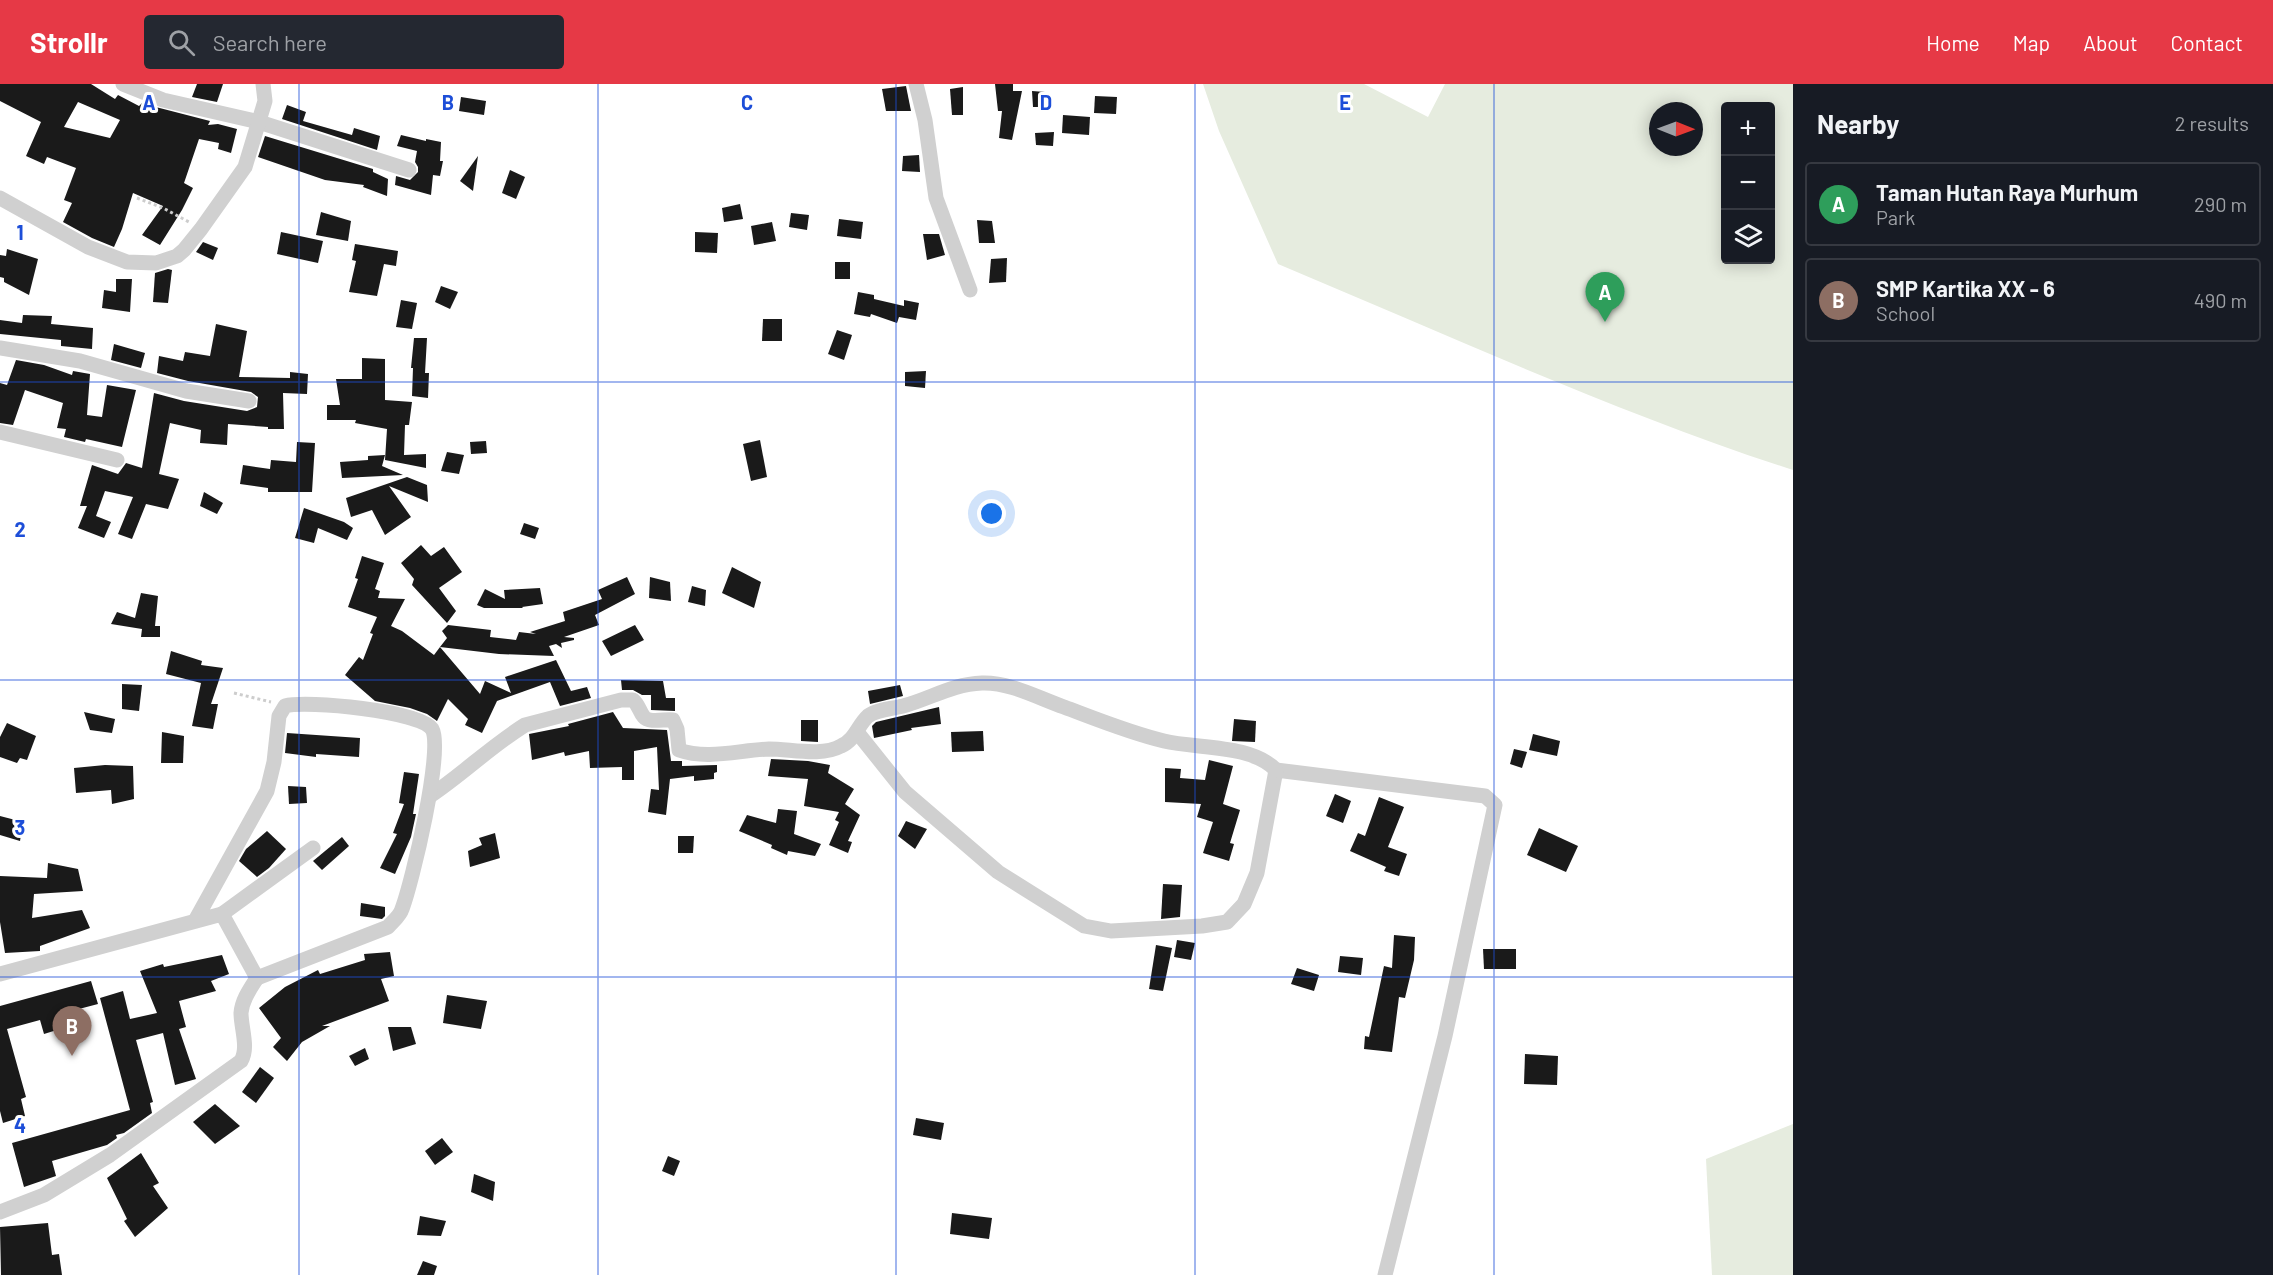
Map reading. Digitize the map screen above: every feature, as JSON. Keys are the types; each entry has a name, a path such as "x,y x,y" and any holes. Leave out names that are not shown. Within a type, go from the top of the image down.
{"street":[{"path":"123,84 164,100 259,122 409,170"},
{"path":"0,198 88,248 127,262 156,263 177,256 201,229 245,167 265,101 263,84"},
{"path":"916,84 925,120 936,198 970,290"},
{"path":"0,348 80,361 186,391 249,401"},
{"path":"0,432 117,460"},
{"path":"430,796 525,725 621,700 633,700 640,707 644,717 649,720 673,720 677,729 678,750 684,752 713,754 771,749 829,750 849,742 868,716 874,712 905,705 931,694 960,686 982,683 1000,684 1164,741 1259,757 1276,770 1485,796 1495,805 1442,1047 1385,1275"},
{"path":"0,1212 44,1195 110,1155 241,1061 244,1052 241,1012 246,995 257,978 388,927 395,920 402,911 430,796 435,738 427,724 411,718 336,705 297,703 285,706 279,716 274,762 267,791 195,921"},
{"path":"857,732 905,792 998,872 1084,926 1111,931 1202,926 1227,922 1244,904 1257,873 1276,770"},
{"path":"0,974 222,914 313,848"},
{"path":"222,914 257,978"}],"path":[{"path":"137,198 163,208 201,229"},
{"path":"234,693 285,706"}],"shaded area":[{"path":"1203,84 1364,84 1428,117 1445,84 1793,84 1793,470 1662,424 1278,264 1219,131"},
{"path":"1793,1124 1793,1275 1712,1275 1706,1159"}],"building":[{"path":"0,84 91,84 115,99 118,95 139,106 142,103 210,121 208,125 218,124 237,129 231,153 218,149 219,143 199,139 184,183 193,188 160,245 142,235 163,206 133,193 114,247 63,222 72,203 64,200 76,168 47,157 44,164 26,156 41,122 0,101","holes":["78,102 120,120 110,138 64,127"]},
{"path":"197,84 223,84 217,102 192,97"},
{"path":"995,84 1013,84 1013,91 1022,91 1012,140 999,138 1002,111 998,111"},
{"path":"906,86 911,111 886,111 882,89"},
{"path":"963,87 963,115 952,115 950,89"},
{"path":"1032,91 1045,92 1044,107 1033,107"},
{"path":"1095,96 1117,97 1116,114 1094,113"},
{"path":"461,97 486,101 484,115 459,111"},
{"path":"287,105 306,112 303,121 352,135 354,128 380,136 377,150 282,119"},
{"path":"1063,115 1090,117 1089,135 1062,133"},
{"path":"1054,132 1053,146 1036,145 1035,133"},
{"path":"401,135 441,142 440,161 443,161 440,176 433,175 431,195 395,185 396,176 410,180 418,172 415,162 417,151 397,146"},
{"path":"265,136 373,169 373,172 388,179 387,196 363,187 364,185 325,180 258,157"},
{"path":"919,155 920,172 902,171 903,156"},
{"path":"478,156 473,191 460,181"},
{"path":"510,170 525,177 516,199 502,193"},
{"path":"740,204 743,219 724,222 722,208"},
{"path":"321,212 351,221 348,241 316,235"},
{"path":"791,213 809,215 807,230 789,227"},
{"path":"839,219 863,222 861,239 837,236"},
{"path":"977,220 992,221 995,243 979,243"},
{"path":"772,222 776,241 754,245 751,226"},
{"path":"281,232 323,241 318,263 277,254"},
{"path":"695,232 718,233 717,253 695,252"},
{"path":"923,234 939,234 945,255 927,260"},
{"path":"203,242 218,248 213,260 196,252"},
{"path":"355,244 398,251 396,266 384,264 377,296 349,292 356,261 352,260"},
{"path":"7,249 38,259 29,295 4,282 4,278 0,277 0,255 6,256"},
{"path":"1007,258 1006,282 989,283 991,259"},
{"path":"835,262 850,262 850,279 835,279"},
{"path":"172,270 168,303 153,302 155,273"},
{"path":"116,279 132,279 130,312 102,308 104,290 116,292"},
{"path":"441,286 458,292 450,309 435,302"},
{"path":"858,292 874,295 874,299 904,306 904,300 919,303 916,320 899,317 897,323 871,314 870,317 854,314"},
{"path":"401,300 417,303 412,329 396,327"},
{"path":"23,315 52,316 51,324 93,328 92,349 61,346 61,340 0,334 0,320 22,323"},
{"path":"763,319 782,319 782,341 762,341"},
{"path":"216,324 247,331 239,377 290,378 290,372 308,374 307,394 283,393 284,429 228,424 227,445 200,443 201,430 170,423 159,474 179,479 168,509 146,504 132,539 118,534 133,497 105,491 96,516 111,522 104,538 78,528 87,506 80,506 92,465 118,474 126,463 142,468 154,393 184,401 247,411 257,407 258,397 251,392 157,373 159,356 183,361 185,352 210,356"},
{"path":"837,330 852,335 844,360 828,354"},
{"path":"414,338 427,338 425,373 429,373 428,398 412,396 413,368 411,368"},
{"path":"114,344 145,353 141,368 111,360"},
{"path":"362,358 385,359 385,400 412,402 409,425 405,425 404,455 426,454 426,468 385,460 387,429 355,423 356,420 327,420 327,405 340,405 336,379 362,379"},
{"path":"16,360 44,365 72,375 73,371 90,374 87,415 102,417 107,385 136,390 122,447 64,437 66,429 57,428 63,403 25,390 13,425 0,423 0,383 7,385"},
{"path":"926,371 925,388 905,386 905,372"},
{"path":"760,440 767,477 751,481 743,444"},
{"path":"486,441 487,453 471,454 470,442"},
{"path":"297,442 315,443 312,492 268,492 268,488 240,484 243,465 270,469 271,460 296,462"},
{"path":"447,452 464,455 459,474 441,471"},
{"path":"385,455 382,466 403,475 342,478 340,462 368,460 368,456"},
{"path":"407,477 427,485 428,502 389,486 411,517 385,535 372,510 351,517 346,498"},
{"path":"204,492 223,503 217,514 200,506"},
{"path":"304,508 344,522 353,528 347,540 318,528 314,543 295,538"},
{"path":"524,523 539,528 535,539 520,534"},
{"path":"421,545 431,556 444,547 462,572 439,588 456,611 447,623 412,585 414,579 401,563"},
{"path":"362,556 384,563 375,589 380,591 378,598 405,599 391,626 402,631 434,655 440,647 480,694 485,681 511,693 505,677 556,660 571,691 587,687 591,698 560,706 550,682 497,701 482,733 465,725 468,719 448,699 437,721 427,714 410,708 375,701 345,675 359,657 363,660 377,617 348,607 358,579 355,578"},
{"path":"732,567 761,582 754,608 722,593"},
{"path":"627,577 635,594 595,615 599,625 564,637 574,638 574,640 561,643 562,648 556,644 549,646 554,656 499,654 440,647 447,638 442,631 448,625 491,630 490,637 516,640 519,632 536,634 530,632 565,621 563,612 602,599 598,590"},
{"path":"650,577 670,582 671,601 649,598"},
{"path":"692,586 706,590 705,606 688,602"},
{"path":"540,588 543,604 523,608 484,608 477,605 485,589 505,599 504,590"},
{"path":"141,593 158,596 155,626 160,626 160,637 141,637 142,629 111,624 117,612 135,618"},
{"path":"635,625 644,640 611,656 602,641"},
{"path":"171,651 202,661 201,665 223,668 211,704 218,704 213,729 192,726 201,683 166,674"},
{"path":"621,680 663,681 666,698 675,698 675,711 651,710 651,695 642,695 633,690 622,690"},
{"path":"122,684 142,685 139,711 122,709"},
{"path":"900,685 903,696 870,704 868,691"},
{"path":"939,707 941,724 911,728 912,730 874,738 872,726 876,722"},
{"path":"84,712 115,719 112,733 90,730"},
{"path":"613,712 623,728 667,730 671,761 682,761 682,766 717,765 714,779 694,781 694,776 670,779 666,815 648,812 651,789 659,790 657,747 634,751 634,780 622,780 622,767 590,768 589,751 565,756 564,752 532,760 529,734 569,726 568,724"},
{"path":"1234,719 1256,721 1255,742 1232,741"},
{"path":"801,720 818,720 818,742 801,741"},
{"path":"7,723 36,736 27,760 20,758 17,763 0,757 0,737"},
{"path":"983,731 984,751 952,752 951,732"},
{"path":"162,732 184,736 183,763 161,763"},
{"path":"287,733 360,738 359,757 316,754 316,757 285,753"},
{"path":"1533,734 1560,741 1557,756 1529,750"},
{"path":"1514,749 1527,752 1522,768 1510,764"},
{"path":"771,759 830,765 828,773 854,789 845,804 860,815 848,841 852,842 848,853 829,845 839,822 835,820 839,812 804,806 808,779 768,776"},
{"path":"1209,760 1233,766 1223,804 1240,810 1230,843 1234,844 1229,861 1203,853 1213,822 1197,817 1201,804 1165,802 1165,768 1181,769 1180,778 1205,780"},
{"path":"105,765 133,766 134,799 112,804 111,790 76,793 74,768"},
{"path":"404,772 419,774 413,814 416,814 411,837 395,874 380,868 397,834 393,833 404,804 399,803"},
{"path":"288,786 306,787 307,803 289,804"},
{"path":"1335,794 1351,801 1343,823 1326,816"},
{"path":"1379,797 1404,807 1388,847 1407,854 1399,876 1384,871 1386,867 1350,851 1358,833 1365,836"},
{"path":"778,809 797,811 794,834 821,844 815,856 788,851 787,855 771,848 772,845 739,831 747,815 776,823"},
{"path":"0,816 23,822 20,841 0,835"},
{"path":"906,821 927,829 915,849 898,836"},
{"path":"1539,828 1578,846 1566,872 1527,855"},
{"path":"267,831 286,849 269,868 257,877 239,861 246,849"},
{"path":"495,833 500,858 470,867 468,851 482,845 479,838"},
{"path":"678,836 694,836 693,853 678,853"},
{"path":"342,837 349,846 322,870 313,861"},
{"path":"48,863 78,869 83,891 34,894 32,918 82,910 90,928 40,946 40,951 5,953 0,922 0,876 47,878"},
{"path":"1163,884 1182,885 1180,917 1161,919"},
{"path":"361,903 385,907 385,916 382,919 360,916"},
{"path":"1394,935 1415,937 1414,960 1405,998 1399,997 1392,1052 1364,1049 1365,1036 1369,1037 1384,966 1392,968"},
{"path":"1177,940 1195,943 1191,960 1174,957"},
{"path":"1156,945 1172,948 1163,991 1149,989"},
{"path":"1483,949 1516,949 1516,969 1484,969"},
{"path":"390,952 394,976 381,979 389,1001 322,1026 330,1026 302,1042 287,1061 273,1047 281,1038 259,1008 285,987 318,970 320,974 365,960 364,954"},
{"path":"222,955 229,974 211,981 216,991 179,1001 186,1027 179,1029 196,1079 175,1085 163,1033 136,1040 153,1102 150,1103 152,1113 124,1133 116,1135 117,1138 107,1145 52,1161 56,1176 24,1187 12,1143 130,1110 100,998 123,991 130,1019 157,1013 140,971 163,964 164,967"},
{"path":"1340,956 1363,958 1361,975 1338,972"},
{"path":"1297,968 1319,975 1314,991 1291,984"},
{"path":"91,981 98,1004 56,1015 60,1029 44,1034 40,1020 7,1029 26,1097 21,1099 25,1116 3,1123 0,1111 0,1006"},
{"path":"447,995 487,1001 481,1029 443,1023"},
{"path":"388,1027 411,1027 416,1044 393,1051"},
{"path":"365,1048 369,1059 355,1066 349,1056"},
{"path":"1525,1054 1558,1056 1557,1085 1524,1084"},
{"path":"260,1067 274,1078 256,1103 242,1092"},
{"path":"215,1104 240,1126 215,1144 193,1122"},
{"path":"916,1118 944,1123 941,1140 913,1135"},
{"path":"442,1138 453,1152 435,1165 425,1151"},
{"path":"141,1153 159,1183 153,1186 168,1208 135,1237 124,1221 127,1219 107,1178"},
{"path":"668,1156 680,1161 674,1176 662,1171"},
{"path":"474,1174 495,1182 493,1201 471,1192"},
{"path":"952,1213 992,1218 989,1239 950,1234"},
{"path":"420,1216 446,1221 441,1236 417,1235"},
{"path":"48,1223 52,1255 59,1254 62,1275 1,1275 0,1227"},
{"path":"423,1261 437,1266 434,1275 417,1275"}],"place":[{"name":"Taman Hutan Raya Murhum","path":"1605,322"},
{"name":"SMP Kartika XX - 6","path":"72,1056"}]}
